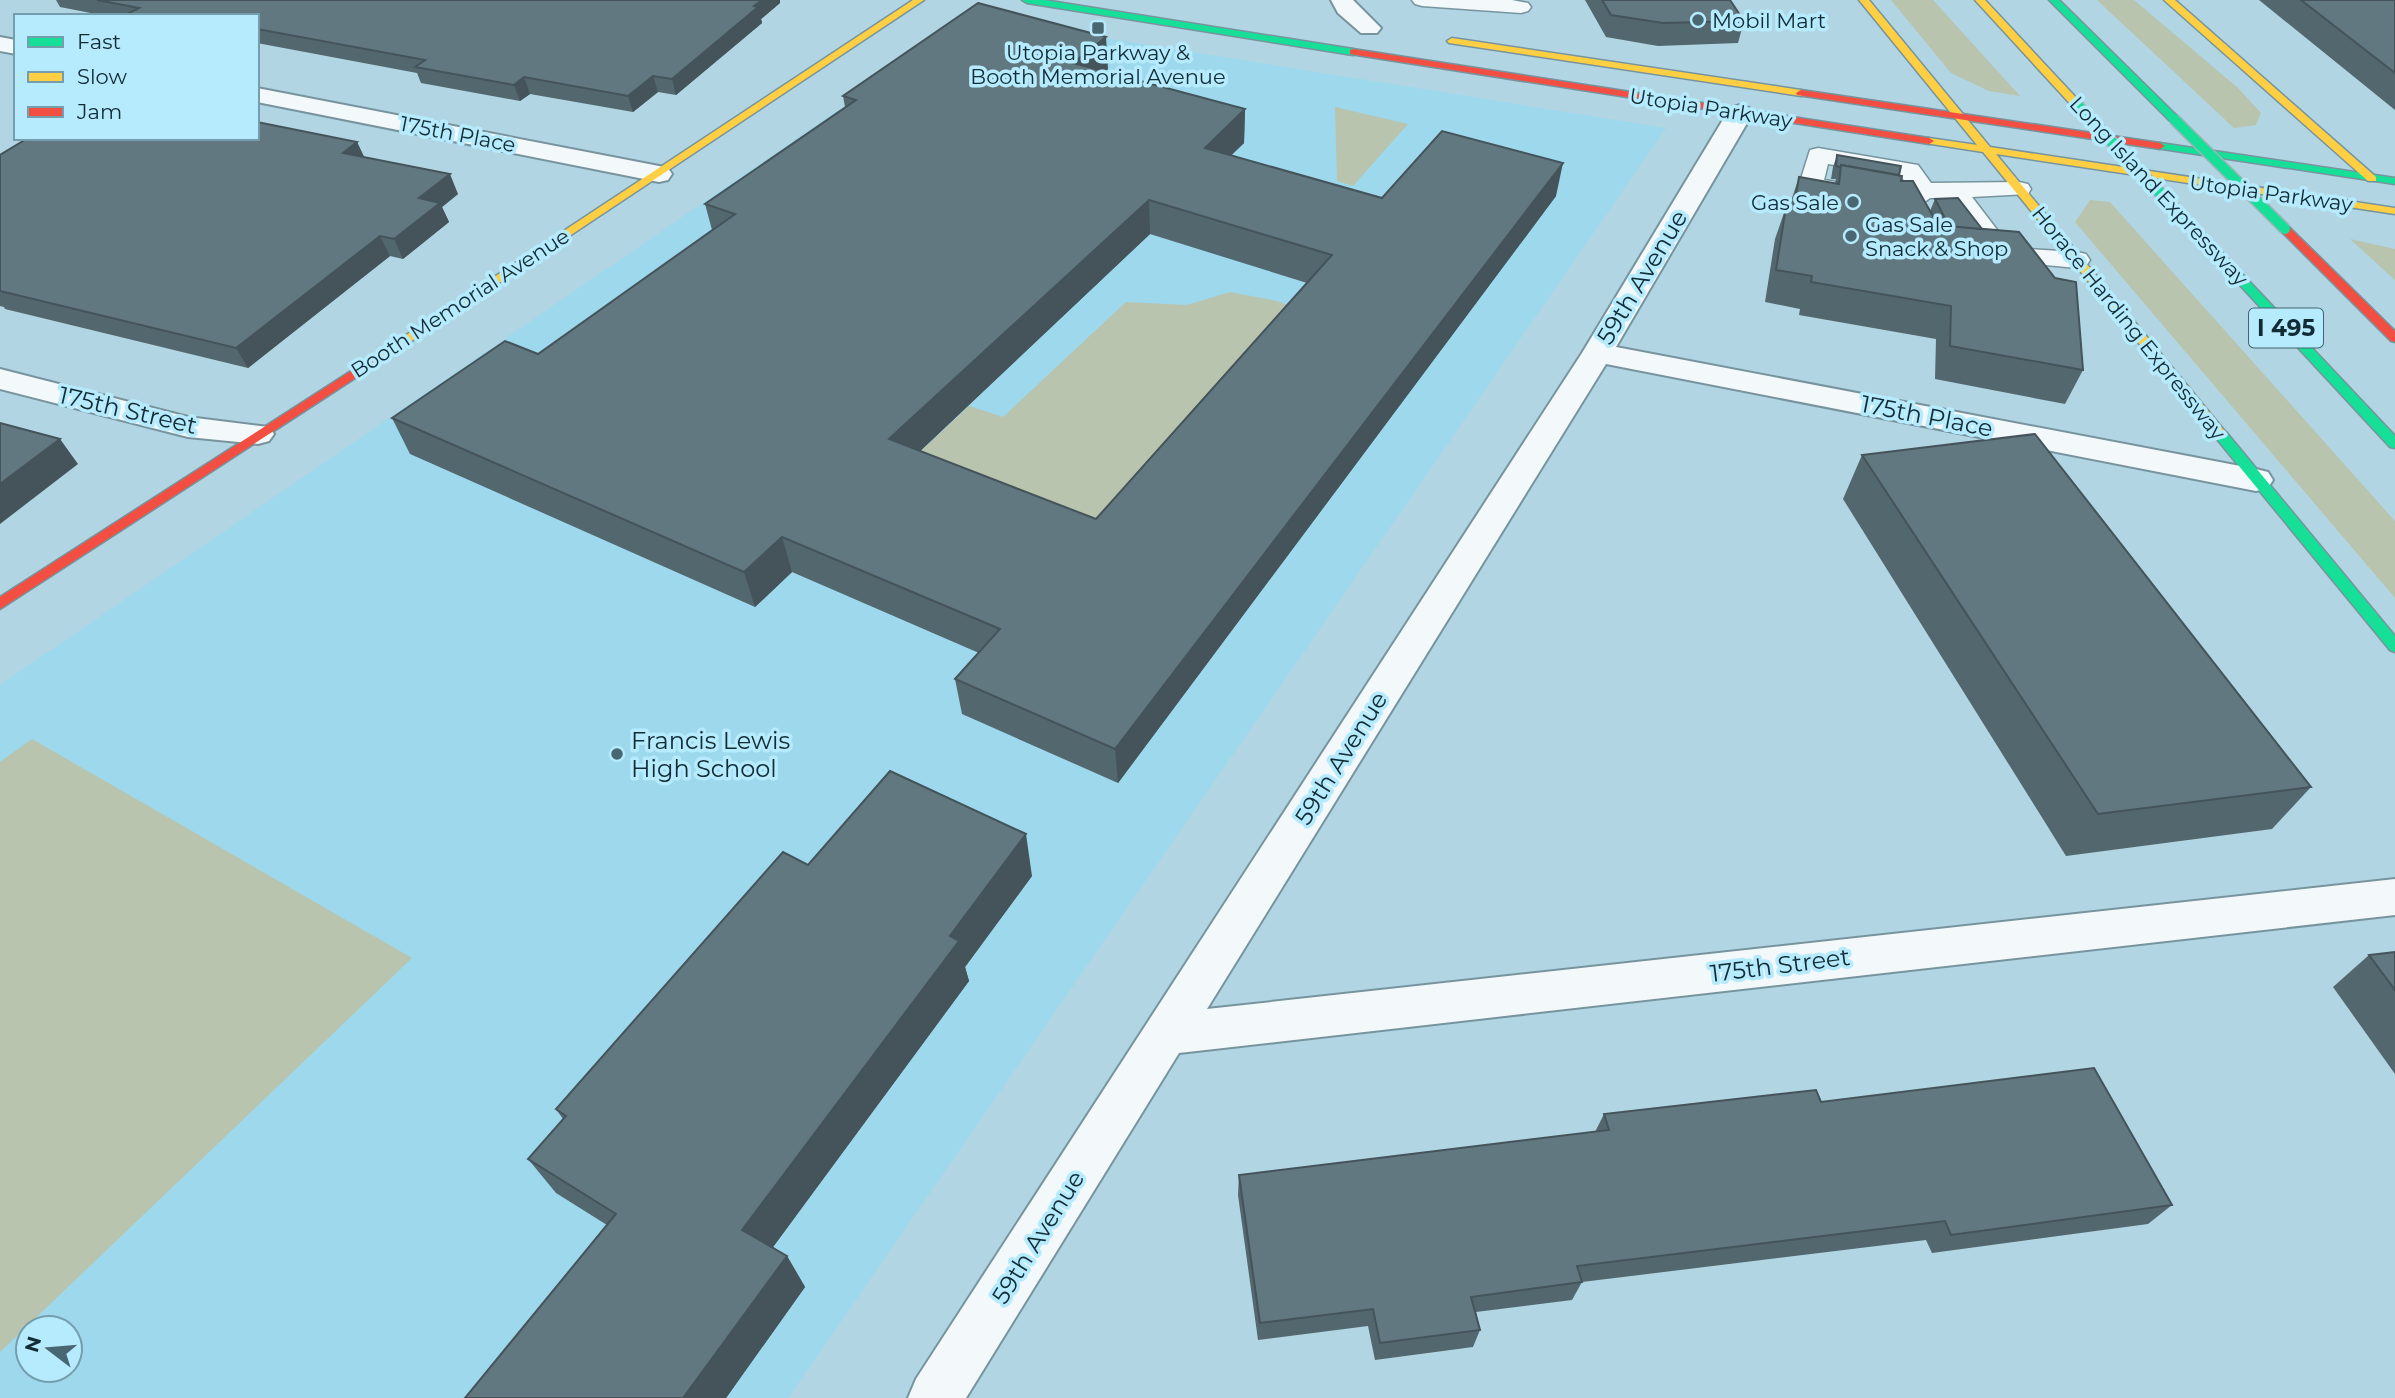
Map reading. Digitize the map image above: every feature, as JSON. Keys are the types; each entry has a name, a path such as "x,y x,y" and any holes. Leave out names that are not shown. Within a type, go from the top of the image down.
{"main road":[{"name":"Booth Memorial Avenue","path":"0,604 659,174 919,0"},
{"name":"Utopia Parkway","path":"1027,0 1824,126 2395,211"},
{"name":"Horace Harding Expressway","path":"1864,0 2395,646"},
{"name":"Long Island Expressway","path":"1980,0 2395,444"},
{"name":"I 495","path":"2054,0 2395,338"},
{"path":"2169,0 2395,200"},
{"path":"1341,24 1374,29"},
{"name":"Utopia Parkway","path":"1433,38 1959,114 2395,181"}],"street":[{"path":"1342,0 1346,8 1374,29"},
{"name":"175th Place","path":"259,95 659,174"},
{"name":"59th Avenue","path":"935,1398 1597,353 1740,113"},
{"name":"175th Place","path":"1597,353 2256,480"},
{"name":"175th Street","path":"0,379 188,427 258,434"},
{"name":"175th Street","path":"1166,1034 2395,897"}],"lane":[{"path":"1422,0 1485,2 1521,7"},
{"path":"1824,126 1811,185 1898,196 1954,190 2019,189"},
{"path":"1898,196 1909,170 1910,139"},
{"path":"1818,155 1909,170"},
{"path":"1954,190 2003,255"},
{"path":"1898,196 1934,250"},
{"path":"1975,253 2077,260"}],"shaded area":[{"name":"Francis Lewis High School","path":"974,17 1666,128 788,1398 0,1398 0,685"}],"green space":[{"path":"1891,0 1933,0 2020,96 1989,91 1951,73"},
{"path":"2097,0 2134,0 2238,88 2261,113 2256,125 2234,128"},
{"path":"1335,107 1408,124 1353,186 1337,181"},
{"path":"2090,200 2110,202 2395,521 2395,598 2075,222"},
{"path":"2350,239 2395,249 2395,280"},
{"path":"1230,292 1277,301 1309,313 1098,554 896,474 969,406 1003,417 1126,302 1187,305"},
{"path":"32,739 412,958 40,1314 14,1314 14,1339 0,1352 0,762"}],"building":[{"path":"97,0 762,0 754,6 758,7 672,79 653,76 628,96 524,77 514,85 415,67 425,60 259,29 259,14 127,14 139,8"},
{"path":"1602,0 1730,0 1744,21 1663,23 1611,15"},
{"path":"2301,0 2395,0 2395,73"},
{"path":"978,3 1106,37 1073,63 1245,109 1205,148 1382,198 1442,131 1563,163 1115,749 955,679 1000,629 782,537 744,572 392,418 505,341 538,354 735,214 705,204 856,100 843,96","holes":["1149,200 1332,255 1096,519 889,439"]},
{"path":"259,122 357,142 343,153 450,174 419,198 440,203 394,239 380,236 236,348 0,291 0,155 25,140 259,140"},
{"path":"1837,155 1901,166 1899,175 1836,166"},
{"path":"1841,165 1902,176 1901,181 1913,181 1938,225 2019,232 2055,278 2076,282 2083,370 1950,346 1951,306 1811,282 1812,276 1776,270 1786,207 1794,208 1799,177 1839,184"},
{"path":"1958,198 1982,229 1949,226 1935,199"},
{"path":"0,423 60,439 0,484"},
{"path":"2035,434 2311,787 2098,814 1862,455"},
{"path":"890,771 1026,834 950,936 959,941 742,1230 787,1256 683,1398 465,1398 616,1214 528,1159 566,1116 556,1109 783,852 808,865"},
{"path":"2395,952 2395,990 2369,955"},
{"path":"2094,1068 2172,1205 1951,1235 1945,1221 1577,1266 1582,1282 1471,1297 1480,1330 1380,1343 1373,1309 1260,1323 1239,1175 1609,1130 1604,1114 1816,1090 1821,1102"}],"traffic: fast":[{"path":"1027,0 1353,52"},
{"path":"2054,0 2174,119"},
{"path":"2078,106 2178,212"},
{"path":"2174,119 2285,229"},
{"path":"2160,146 2395,181"},
{"path":"2178,212 2395,444"},
{"path":"2221,435 2395,646"}],"traffic: slow":[{"path":"379,357 919,0"},
{"path":"1864,0 2221,435"},
{"path":"1980,0 2078,106"},
{"path":"2169,0 2372,179"},
{"path":"1452,41 1801,93"},
{"path":"1929,141 2395,211"}],"traffic: jam":[{"path":"1353,52 1929,141"},
{"path":"1801,93 2160,146"},
{"path":"2285,229 2395,338"},
{"path":"0,604 379,357"}],"place":[{"name":"Mobil Mart","path":"1698,20"},
{"name":"Utopia Parkway & Booth Memorial Avenue","path":"1098,28"},
{"name":"Gas Sale","path":"1853,202"},
{"name":"Gas Sale Snack & Shop","path":"1851,236"},
{"name":"Francis Lewis High School","path":"617,754"}]}
